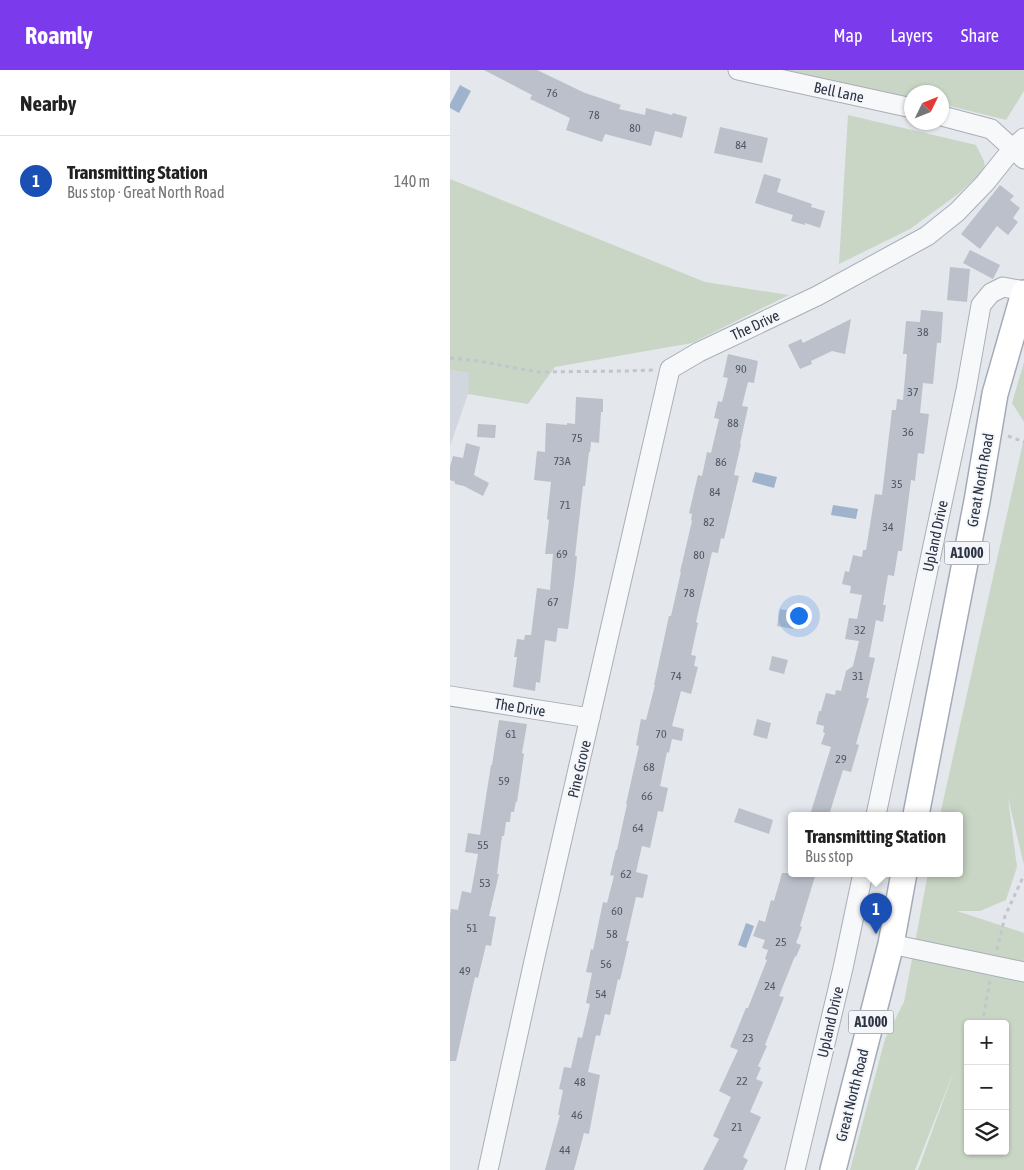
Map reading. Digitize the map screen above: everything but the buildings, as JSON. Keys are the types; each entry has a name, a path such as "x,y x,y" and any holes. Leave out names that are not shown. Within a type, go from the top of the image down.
{"main road":[{"name":"Great North Road","path":"917,812 977,501 995,394 1024,292"},
{"name":"Great North Road","path":"833,1170 890,944 903,877"}],"street":[{"name":"Bell Lane","path":"738,70 904,106"},
{"path":"949,118 991,129 1020,148"},
{"name":"The Drive","path":"670,369 699,352 817,296 927,236 957,212 1020,148"},
{"name":"Upland Drive","path":"877,812 964,400 981,305 992,293 1003,287 1024,292"},
{"name":"Pine Grove","path":"488,1170 670,369"},
{"name":"The Drive","path":"450,696 590,718"},
{"name":"Upland Drive","path":"795,1170 839,986 862,877"},
{"path":"890,944 1024,972"}],"path":[{"path":"450,358 538,372 670,369"},
{"path":"983,1020 1005,916 1024,875"}],"shaded area":[{"path":"450,370 470,373 468,394 450,446"}],"green space":[{"path":"779,70 1024,70 1024,91 1006,120 949,106 949,85 904,85 904,97"},
{"path":"848,115 904,128 904,130 912,130 976,145 984,161 985,169 958,194 910,229 839,264"},
{"path":"450,179 705,282 789,295 692,343 555,367 528,404 468,394 469,373 450,370"},
{"path":"1024,362 1024,422 1012,403"},
{"path":"1024,438 1024,865 1008,798 1017,867 1006,900 980,911 957,911 1024,933 1024,1170 918,1170 955,1068 915,1170 850,1170 885,1039 904,1002 927,877 963,877 963,812 941,812"}],"water":[{"path":"460,85 471,91 459,113 450,108 450,104"},
{"path":"755,472 777,477 774,488 752,482"},
{"path":"833,505 858,509 856,519 831,515"},
{"path":"746,923 754,926 746,948 738,945"}],"place":[{"name":"Transmitting Station","path":"876,934"}]}
